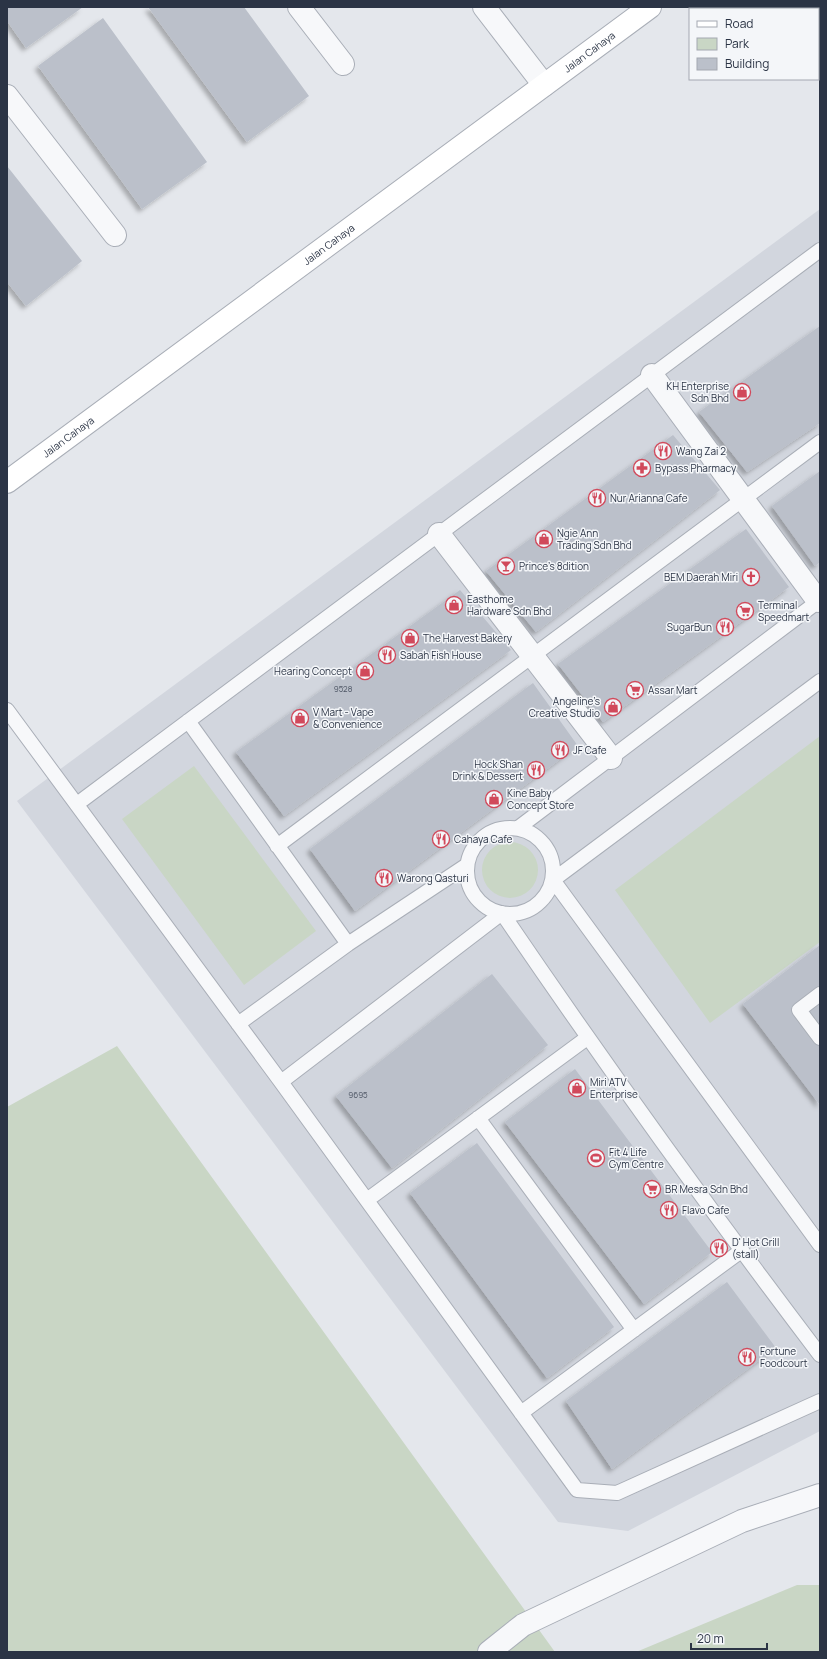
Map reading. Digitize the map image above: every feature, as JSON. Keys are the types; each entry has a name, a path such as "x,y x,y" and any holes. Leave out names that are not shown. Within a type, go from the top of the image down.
{"street":[{"path":"299,7 343,64"},
{"path":"484,7 544,86"},
{"name":"Jalan Cahaya","path":"7,482 650,7"},
{"path":"7,96 115,235"},
{"path":"652,375 819,601"},
{"path":"439,534 611,758"},
{"path":"489,1652 523,1624 742,1521 820,1495"}],"lane":[{"path":"76,804 820,250"},
{"path":"277,846 820,442"},
{"path":"518,828 819,601"},
{"path":"554,880 820,681"},
{"path":"7,710 281,1082 577,1490 617,1493 820,1401"},
{"path":"188,721 348,944"},
{"path":"504,828 518,828 531,832 542,841 550,852 554,865 554,880 548,893 538,905 525,912 510,915 495,912 482,905 473,894 467,879 467,865 472,851 480,840 491,832 504,828"},
{"path":"238,1024 348,944 467,865"},
{"path":"554,880 820,1245"},
{"path":"502,913 587,1038 741,1251 820,1355"},
{"path":"281,1082 502,913"},
{"path":"820,994 799,1010 820,1038"},
{"path":"367,1200 587,1038"},
{"path":"478,1118 634,1330"},
{"path":"521,1413 741,1251"}],"shaded area":[{"path":"820,209 820,1431 628,1531 558,1522 17,801"}],"green space":[{"path":"820,736 820,942 710,1023 615,890"},
{"path":"194,766 316,931 244,985 122,819"},
{"path":"504,842 516,842 530,850 538,864 536,881 530,890 516,898 504,898 494,893 487,886 482,876 482,864 487,854 494,847"},
{"path":"117,1046 555,1652 7,1652 7,1107"},
{"path":"797,1585 820,1585 820,1652 636,1652"}],"building":[{"path":"7,7 83,7 26,48 7,21"},
{"path":"148,7 244,7 309,96 247,142"},
{"path":"103,18 207,162 142,209 38,66"},
{"path":"7,166 82,261 26,306 7,282"},
{"path":"820,326 820,423 747,472 699,412"},
{"path":"673,435 720,490 536,632 486,571"},
{"path":"820,471 820,562 815,566 772,506"},
{"path":"746,529 789,587 603,722 558,664"},
{"path":"460,590 511,650 284,816 236,752"},
{"path":"533,683 578,746 355,911 310,849"},
{"path":"820,945 820,1105 743,1004"},
{"path":"492,974 548,1045 392,1168 336,1096"},
{"path":"575,1069 712,1252 644,1304 505,1122"},
{"path":"477,1143 614,1327 547,1378 410,1193"},
{"path":"727,1282 776,1348 612,1469 566,1401"}],"place":[{"name":"KH Enterprise Sdn Bhd","path":"742,392"},
{"name":"Wang Zai 2","path":"663,451"},
{"name":"Bypass Pharmacy","path":"642,468"},
{"name":"Nur Arianna Cafe","path":"597,498"},
{"name":"Ngie Ann Trading Sdn Bhd","path":"544,539"},
{"name":"Prince's 8dition","path":"506,566"},
{"name":"BEM Daerah Miri","path":"751,577"},
{"name":"Easthome Hardware Sdn Bhd","path":"454,605"},
{"name":"Terminal Speedmart","path":"745,611"},
{"name":"SugarBun","path":"725,627"},
{"name":"The Harvest Bakery","path":"410,638"},
{"name":"Sabah Fish House","path":"387,655"},
{"name":"Hearing Concept","path":"365,671"},
{"name":"Assar Mart","path":"635,690"},
{"name":"Angeline’s Creative Studio","path":"613,707"},
{"name":"V Mart - Vape & Convenience","path":"300,718"},
{"name":"JF Cafe","path":"560,750"},
{"name":"Hock Shan Drink & Dessert","path":"536,770"},
{"name":"Kine Baby Concept Store","path":"494,799"},
{"name":"Cahaya Cafe","path":"441,839"},
{"name":"Warong Qasturi","path":"384,878"},
{"name":"Miri ATV Enterprise","path":"577,1088"},
{"name":"Fit 4 Life Gym Centre","path":"596,1158"},
{"name":"BR Mesra Sdn Bhd","path":"652,1189"},
{"name":"Flavo Cafe","path":"669,1210"},
{"name":"D' Hot Grill (stall)","path":"719,1248"},
{"name":"Fortune Foodcourt","path":"747,1357"}]}
